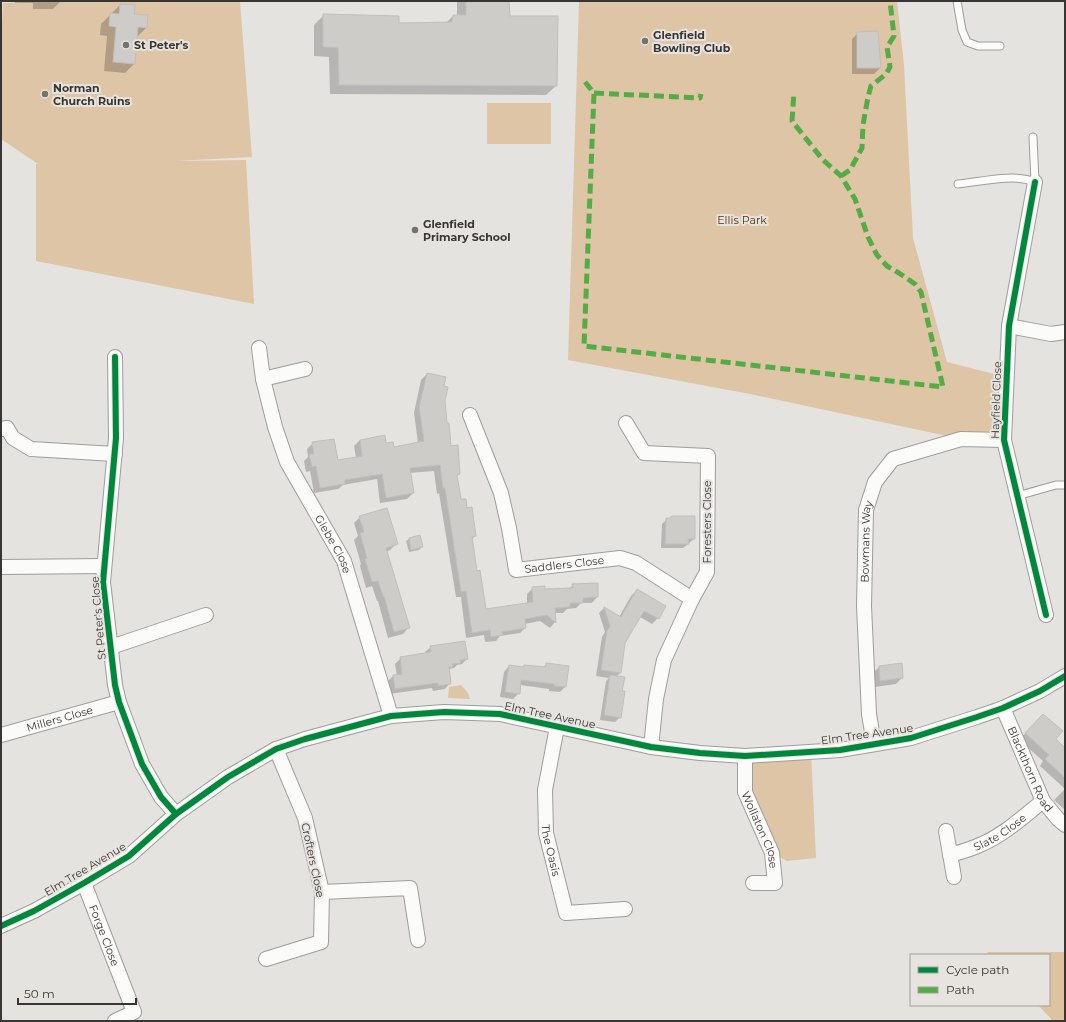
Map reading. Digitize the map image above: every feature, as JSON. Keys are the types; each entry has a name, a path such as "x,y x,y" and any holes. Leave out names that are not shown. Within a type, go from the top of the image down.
{"street":[{"name":"Hayfield Close","path":"1035,182 1008,326 1004,440 1046,615"},
{"path":"1008,326 1051,334 1065,332"},
{"name":"Glebe Close","path":"259,348 263,379 275,427 287,462 344,561 391,716"},
{"name":"St Peter's Close","path":"115,357 116,438 103,582 115,685 119,702 142,764 161,797 176,814"},
{"path":"263,379 305,369"},
{"name":"Saddlers Close","path":"470,415 501,492 516,570 620,558 636,563 692,599"},
{"name":"Foresters Close","path":"626,423 644,453 708,456 707,572 692,599 664,660 656,699 651,747"},
{"path":"1,429 7,428 13,438 31,449 115,454"},
{"name":"Bowmans Way","path":"874,744 869,714 864,606 866,510 875,482 893,459 961,439 1004,440"},
{"path":"1,567 104,566"},
{"path":"111,648 206,615"},
{"name":"Elm Tree Avenue","path":"1,926 34,911 129,856 176,814 228,777 276,749 305,739 391,716 444,712 500,714 651,747 700,753 745,756 840,750 911,738 1003,708 1040,691 1065,676"},
{"name":"Millers Close","path":"1,735 119,702"},
{"name":"Blackthorn Road","path":"1003,708 1043,800 1065,825"},
{"name":"The Oasis","path":"557,727 545,790 546,833 566,913 625,909"},
{"name":"Crofters Close","path":"266,959 321,942 322,892 304,818 276,749"},
{"name":"Wollaton Close","path":"745,756 745,792 772,853 775,883 753,883"},
{"name":"Slate Close","path":"950,855 984,843 1011,827 1043,800"},
{"path":"946,831 954,877"},
{"name":"Forge Close","path":"84,883 134,1012 115,1021"},
{"path":"322,892 410,888 418,940"}],"lane":[{"path":"958,1 962,30 967,42 978,46 1000,46"},
{"path":"958,184 1011,178 1035,182 1034,137"},
{"path":"1018,496 1056,485 1065,485"}],"green space":[{"path":"50,1 240,1 252,157 176,161 246,160 254,304 36,261 36,164 38,164 1,139 1,39 3,3"},
{"name":"Ellis Park","path":"579,1 897,1 904,65 913,238 947,362 1006,377 1004,440 961,439 755,395 568,360"},
{"path":"487,103 551,103 551,144 487,144"},
{"path":"461,685 468,693 470,699 448,698 449,687"},
{"path":"811,751 816,858 787,861 772,853 745,788 745,756"}],"shaded area":[{"path":"987,952 1065,952 1065,1021 1053,1021 1039,1006 1050,1006 1050,954 989,954"}],"building":[{"path":"466,1 509,1 510,16 558,16 557,86 339,85 338,48 323,47 323,14 399,16 399,23 452,22 453,15 466,15"},
{"name":"St Peter's","path":"120,4 135,5 134,14 148,15 147,28 138,27 135,64 113,62 116,27 109,26 110,13 119,14"},
{"path":"878,31 881,68 857,68 857,32"},
{"path":"427,373 446,377 444,386 448,387 445,401 447,423 449,423 451,446 458,445 460,474 457,475 461,499 466,499 467,508 472,507 476,536 472,537 477,571 480,570 486,609 533,602 532,587 545,586 545,589 573,588 572,584 598,583 598,597 583,598 583,603 570,603 570,607 555,608 556,623 547,615 525,619 526,628 502,632 503,635 491,637 490,630 472,633 466,591 461,592 440,465 410,468 414,493 386,498 382,474 345,480 345,484 320,488 316,466 312,467 309,454 314,454 312,442 334,439 338,460 362,456 360,440 385,435 386,443 393,442 394,447 424,441 419,407"},
{"path":"387,508 398,544 386,548 410,628 394,632 384,596 378,581 372,582 365,559 367,558 360,533 364,532 359,516"},
{"path":"671,516 695,516 695,539 688,539 689,544 665,544 666,518 671,518"},
{"path":"420,535 423,547 411,550 409,538"},
{"path":"637,589 666,606 659,619 644,611 625,643 621,673 601,670 607,631 610,626 604,607 621,617"},
{"path":"465,641 468,659 460,660 461,663 452,664 453,667 449,667 451,684 438,686 438,683 395,689 393,675 402,674 400,657 431,652 430,646"},
{"path":"546,663 569,666 566,687 521,680 520,694 505,692 509,665 523,667 524,665 546,667"},
{"path":"902,663 903,678 880,681 879,666"},
{"path":"610,675 625,677 622,691 625,691 621,718 604,715"},
{"path":"1043,714 1063,731 1056,739 1065,748 1065,778 1045,759 1049,755 1025,733"}],"marked path":[{"path":"841,176 850,170 862,148 863,125 871,86 886,74 890,67 887,47 894,36 890,1"},
{"path":"585,82 594,93 584,346 943,387 921,292 915,284 887,266 877,255 868,237 855,199 841,176 823,160 792,121 794,92"},
{"path":"594,93 700,98 701,94"}],"cycle path":[{"path":"1035,182 1009,326 1004,440 1046,615"},
{"path":"115,357 116,438 103,582 115,685 119,702 142,764 161,797 176,814"},
{"path":"1,926 34,911 129,856 176,814 228,777 276,749 305,739 391,716 444,712 500,714 651,747 700,753 745,756 840,750 911,738 1003,708 1040,691 1065,676"}],"place":[{"name":"Glenfield Bowling Club","path":"645,41"},
{"name":"St Peter's","path":"126,45"},
{"name":"Norman Church Ruins","path":"45,94"},
{"name":"Glenfield Primary School","path":"415,230"}]}
